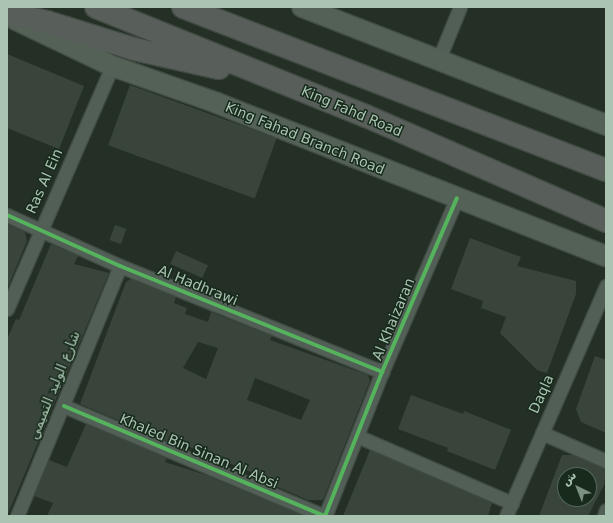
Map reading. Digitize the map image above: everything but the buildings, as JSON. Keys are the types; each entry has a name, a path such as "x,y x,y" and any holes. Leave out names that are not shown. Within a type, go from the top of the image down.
{"highway":[{"name":"King Fahd Road","path":"96,7 366,116 606,221"},
{"path":"183,7 206,12 606,170"},
{"path":"7,15 47,22 141,51 276,80"}],"main road":[{"path":"302,7 606,125"},
{"name":"King Fahad Branch Road","path":"7,15 112,66 144,75 217,103 606,256"}],"street":[{"path":"438,61 460,7"},
{"name":"Ras Al Ein","path":"7,309 40,229 112,66"},
{"name":"Al Khaizaran","path":"325,516 382,372 456,198"},
{"name":"Al Hadhrawi","path":"7,215 120,266 382,372"},
{"name":"شارع الوليد التميمي","path":"17,516 64,406 120,266"},
{"name":"Daqla","path":"506,516 606,286"},
{"name":"Khaled Bin Sinan Al Absi","path":"64,406 325,516"},
{"path":"542,433 606,461"},
{"path":"357,436 512,503"},
{"path":"604,516 606,510"}],"cycle path":[{"path":"325,516 382,372 457,198"},
{"path":"7,215 120,266 382,372"},
{"path":"64,406 325,516"}]}
